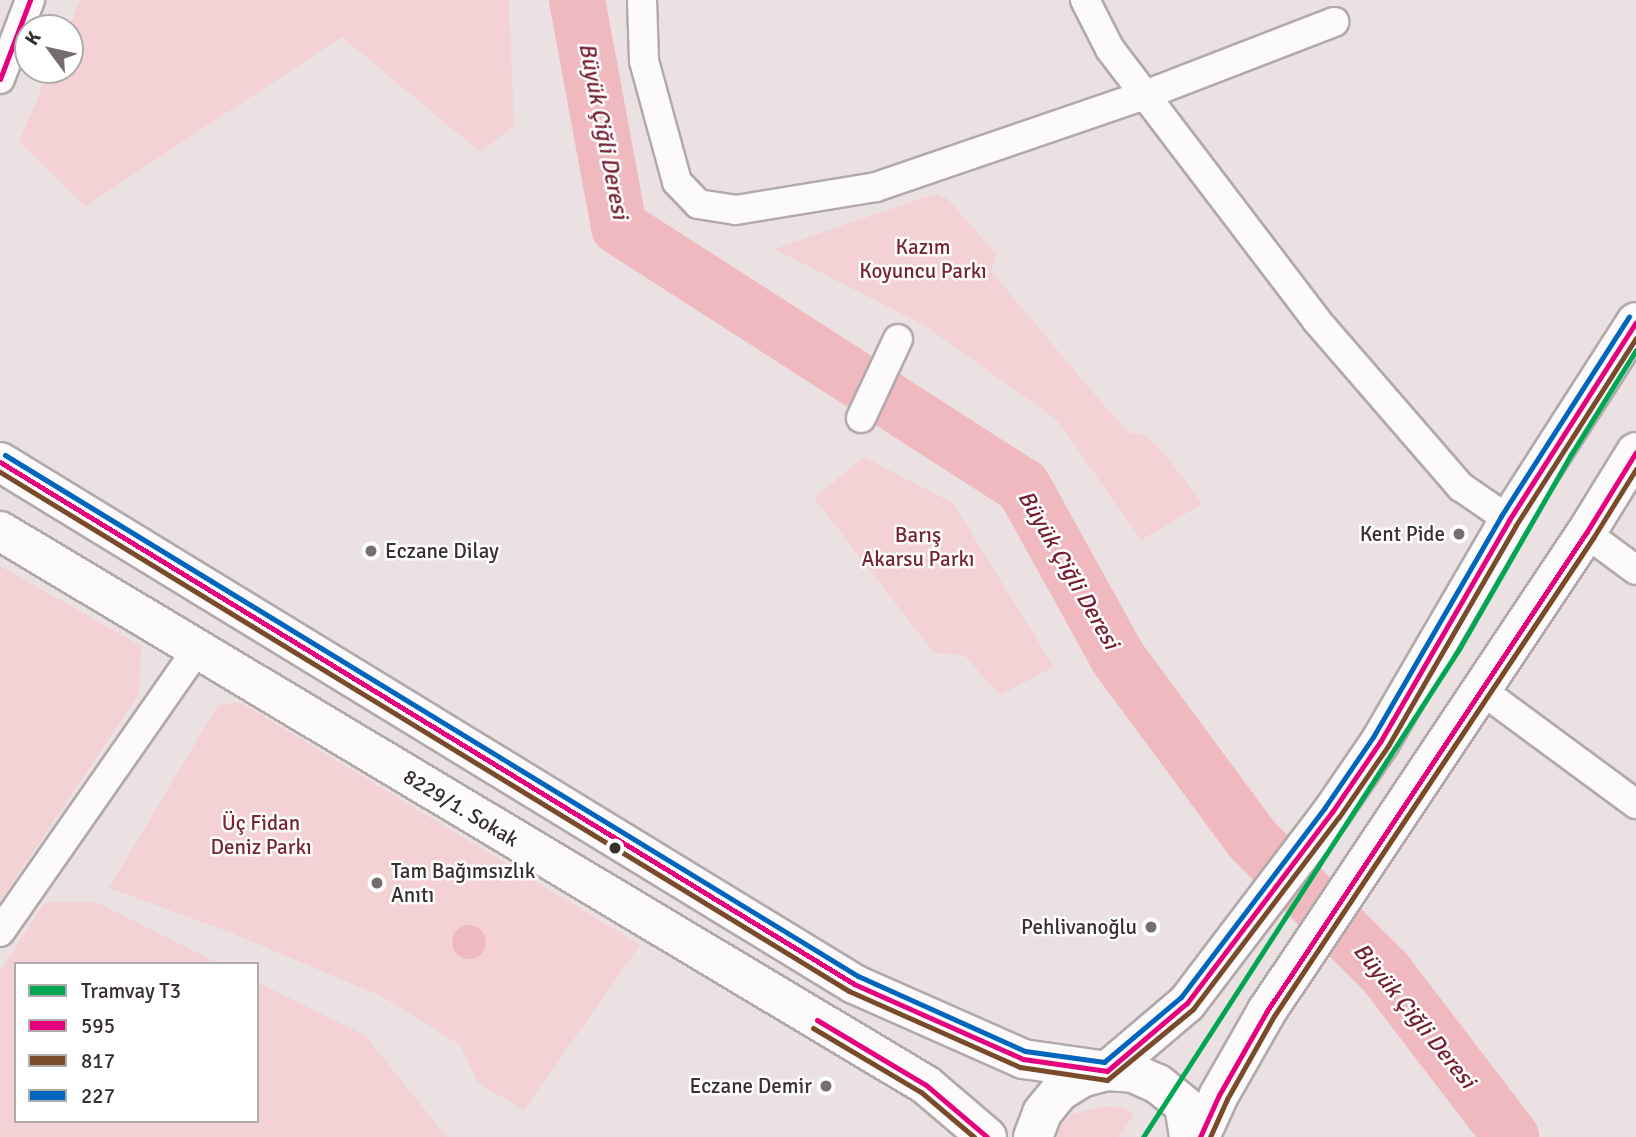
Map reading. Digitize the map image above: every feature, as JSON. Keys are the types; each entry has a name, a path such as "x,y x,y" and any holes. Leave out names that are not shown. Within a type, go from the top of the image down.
{"street":[{"path":"0,79 30,0"},
{"path":"642,0 644,61 677,182 698,204 736,210 876,187 1145,95 1334,22"},
{"path":"1085,0 1110,49 1326,331 1461,487 1509,520"},
{"path":"1033,1137 1042,1112 1059,1092 1081,1078 1107,1071 1187,1003 1278,886 1380,742 1509,520 1636,323"},
{"path":"861,418 898,339"},
{"path":"1200,1137 1219,1095 1267,1011 1586,533 1636,452"},
{"path":"0,462 854,984 1023,1059 1133,1073 1158,1084 1184,1105 1189,1137"},
{"name":"8229/1. Sokak","path":"0,531 926,1085 987,1137"},
{"path":"1586,533 1636,570"},
{"path":"0,932 197,650"},
{"path":"1480,689 1636,804"}],"green space":[{"path":"80,0 509,0 514,126 480,152 342,37 85,206 19,141 44,84 84,84 84,14 74,14"},
{"name":"Kazım Koyuncu Parkı","path":"935,194 948,199 996,254 991,271 1084,382 1129,433 1146,435 1172,463 1202,504 1141,540 1057,420 924,325 774,249"},
{"name":"Barış Akarsu Parkı","path":"864,457 953,503 1054,667 1000,695 964,655 934,653 814,498"},
{"path":"0,566 141,646 139,694 0,901"},
{"name":"Üç Fidan Deniz Parkı","path":"240,702 640,945 524,1110 478,1083 460,1045 383,997 232,933 109,888 218,705"},
{"path":"45,902 96,902 216,962 14,962 14,1123 259,1123 259,983 365,1035 447,1137 0,1137 0,972"},
{"path":"1105,1106 1122,1108 1134,1114 1119,1137 1049,1137 1072,1114"}],"shaded area":[{"path":"469,925 481,930 486,942 481,954 469,959 457,954 452,942 457,930"}],"waterway":[{"name":"Büyük Çiğli Deresi","path":"577,0 619,227 1023,486 1118,658 1251,838 1385,972 1511,1137"}],"tram line":[{"name":"T3","path":"1143,1137 1459,649 1570,456 1636,350"}],"transit line":[{"name":"595","path":"0,79 30,0"},
{"name":"227","path":"5,455 858,976 1025,1051 1104,1062 1181,997 1325,807 1373,737 1501,516 1629,317"},
{"name":"595","path":"0,462 854,984 1023,1059 1107,1071 1187,1003 1332,812 1380,742 1509,520 1636,322"},
{"name":"817","path":"0,472 849,991 1020,1067 1107,1080 1193,1009 1339,817 1388,746 1516,525 1636,338"},
{"name":"595","path":"1200,1137 1219,1095 1267,1011 1586,533 1636,452"},
{"name":"817","path":"1210,1137 1227,1099 1274,1016 1593,538 1636,469"},
{"name":"595","path":"817,1020 926,1085 987,1137"},
{"name":"817","path":"813,1028 921,1092 974,1137"}],"place":[{"name":"Kent Pide","path":"1459,534"},
{"name":"Eczane Dilay","path":"371,551"},
{"name":"Tam Bağımsızlık Anıtı","path":"377,883"},
{"name":"Pehlivanoğlu","path":"1151,927"},
{"name":"Eczane Demir","path":"826,1086"}]}
